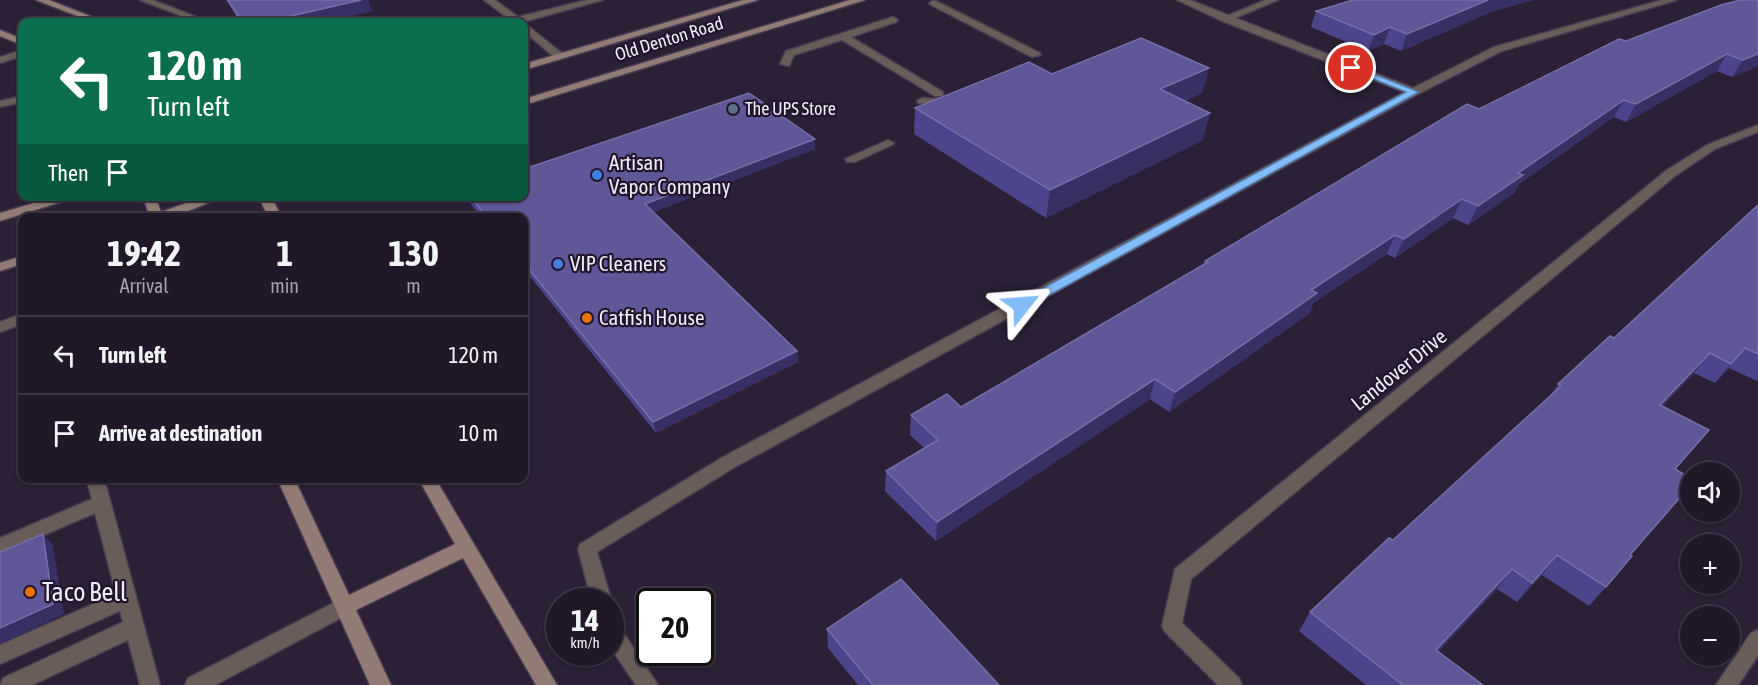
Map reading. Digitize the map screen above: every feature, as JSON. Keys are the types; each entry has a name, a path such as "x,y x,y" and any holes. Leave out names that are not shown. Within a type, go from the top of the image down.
{"main road":[{"path":"42,0 89,18"},
{"name":"Old Denton Road","path":"528,66 753,0"},
{"name":"Old Denton Road","path":"528,101 859,0"},
{"path":"0,33 18,40"},
{"path":"0,217 56,201"},
{"path":"171,213 205,201"},
{"path":"0,267 18,261"},
{"path":"287,483 381,685"},
{"path":"429,483 547,685"},
{"path":"345,606 465,548"}],"street":[{"path":"145,0 193,18"},
{"path":"489,0 511,18"},
{"path":"528,20 598,0"},
{"path":"1182,0 1225,19 1414,92"},
{"path":"1225,19 1273,0"},
{"path":"598,588 587,549 729,462 1414,92 1498,49 1672,0"},
{"path":"934,3 1036,56"},
{"path":"785,64 790,53 893,20"},
{"path":"528,32 559,56"},
{"path":"843,36 939,94"},
{"path":"0,60 18,54"},
{"path":"0,104 18,100"},
{"path":"922,101 960,103"},
{"name":"Landover Drive","path":"1232,685 1172,626 1182,575 1671,173 1712,147 1758,128"},
{"path":"851,159 888,142"},
{"path":"0,327 18,320"},
{"path":"96,483 150,685"},
{"path":"0,546 102,502"},
{"path":"0,655 126,599"},
{"path":"195,685 345,606"},
{"path":"10,685 134,627"},
{"path":"1726,685 1758,639"},
{"path":"624,650 648,685"}],"building":[{"path":"228,0 361,0 282,18 239,18"},
{"path":"1353,0 1488,0 1407,34 1390,27 1374,35 1316,11"},
{"path":"1740,0 1758,0 1758,54 1743,60 1727,54 1636,104 1624,100 1518,173 1523,175 1478,206 1462,199 1404,239 1395,235 1311,290 1317,293 1175,392 1155,379 937,522 886,471 938,440 911,415 947,394 961,407 1208,262 1205,261 1467,104 1479,109 1619,39 1626,41"},
{"path":"1141,38 1209,68 1160,89 1210,113 1050,190 915,108 1029,62 1052,74"},
{"path":"749,93 815,139 645,204 797,351 653,422 528,268 528,213 483,213 474,201 528,201 528,168"},
{"path":"1758,205 1758,354 1745,348 1731,364 1710,353 1660,405 1709,430 1675,469 1680,472 1680,498 1630,555 1632,556 1606,587 1557,555 1532,583 1512,569 1436,650 1483,685 1403,685 1310,612 1389,538 1393,540 1561,386 1558,384 1610,336 1614,338"},
{"name":"Taco Bell","path":"43,534 53,604 0,628 0,552"},
{"path":"901,579 999,685 873,685 827,629"}],"place":[{"name":"The UPS Store","path":"733,109"},
{"name":"Artisan Vapor Company","path":"597,175"},
{"name":"VIP Cleaners","path":"558,264"},
{"name":"Catfish House","path":"587,318"},
{"name":"Taco Bell","path":"30,592"}],"route":[{"path":"1022,305 1414,92 1351,68"}]}
